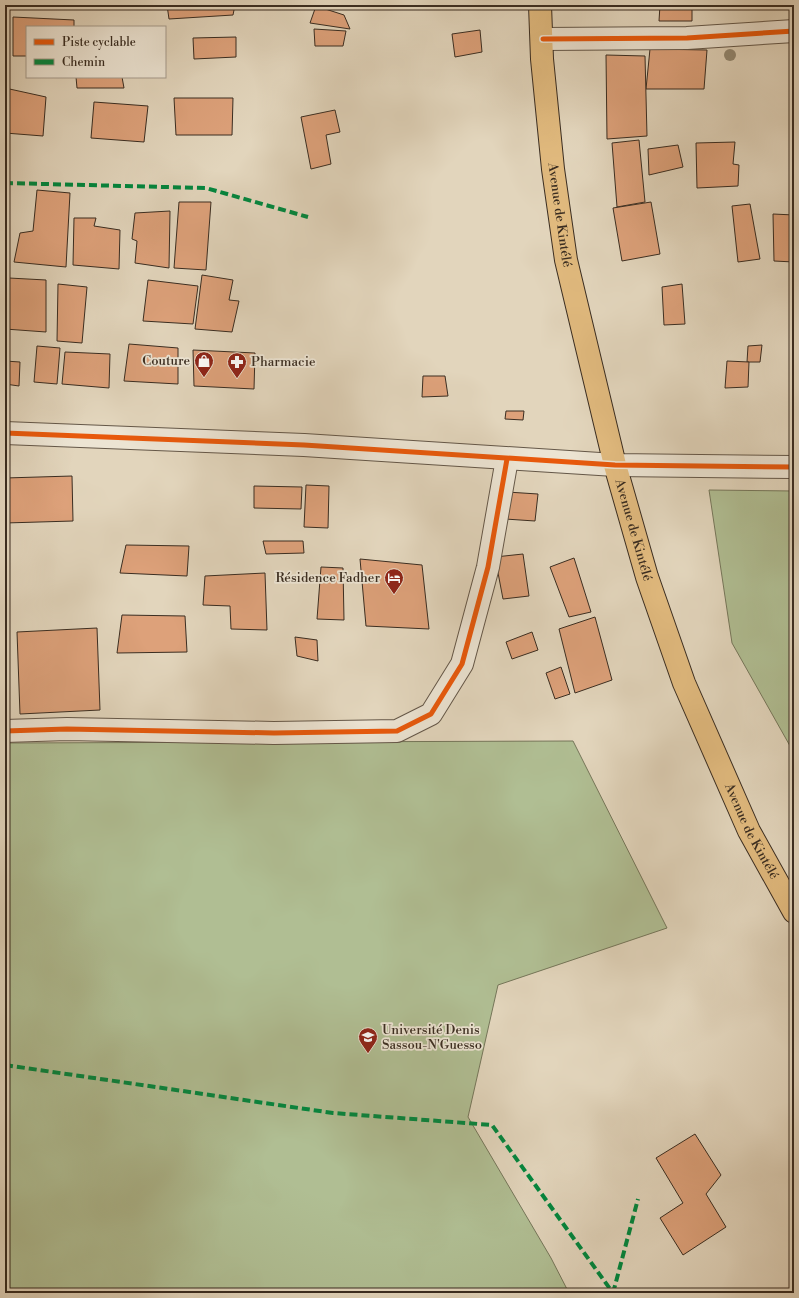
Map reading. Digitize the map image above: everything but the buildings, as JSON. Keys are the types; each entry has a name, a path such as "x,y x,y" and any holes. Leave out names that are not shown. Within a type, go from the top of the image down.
{"main road":[{"name":"Avenue de Kintélé","path":"540,5 543,38 542,59 553,169 566,260 615,465 647,577 684,683 749,831 794,912"}],"street":[{"path":"543,38 687,38 794,31"},
{"path":"5,433 304,445 615,465 794,467"},
{"path":"5,731 66,729 274,733 397,731 431,714 462,664 488,567 507,459"}],"green space":[{"path":"709,490 794,491 794,753 732,643"},
{"name":"Université Denis Sassou-N'Guesso","path":"573,741 667,928 498,985 468,1117 551,1258 569,1293 5,1293 5,743"}],"marked path":[{"path":"5,183 206,188 308,217"},
{"path":"5,1065 333,1113 492,1125 613,1293"},
{"path":"613,1293 638,1199"}],"cycle path":[{"path":"543,39 687,38 794,31"},
{"path":"5,433 304,445 615,465 794,467"},
{"path":"5,731 67,729 274,733 397,731 431,714 462,664 488,567 507,459"}],"place":[{"name":"Couture","path":"204,378"},
{"name":"Pharmacie","path":"237,379"},
{"name":"Résidence Fadher","path":"394,595"},
{"name":"Université Denis Sassou-N'Guesso","path":"368,1054"}]}
